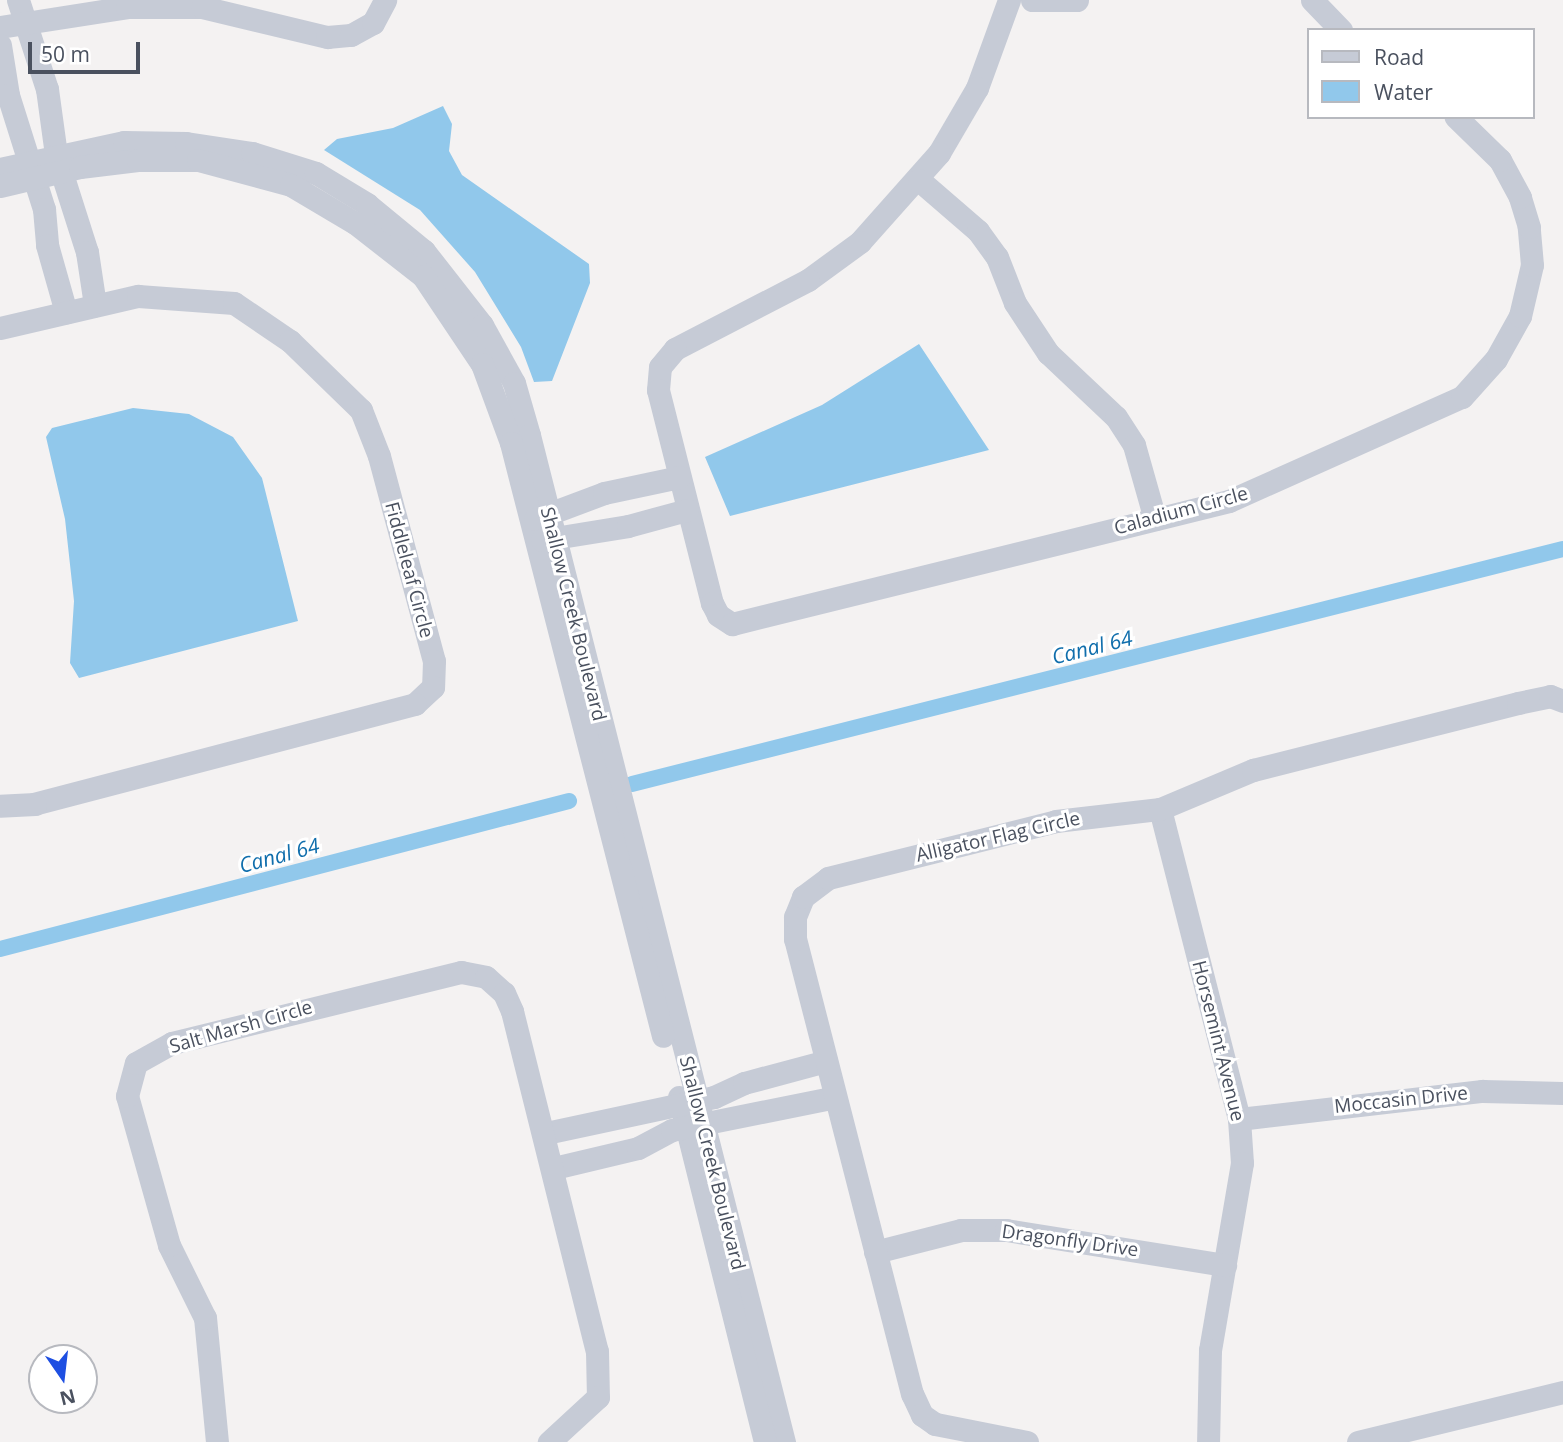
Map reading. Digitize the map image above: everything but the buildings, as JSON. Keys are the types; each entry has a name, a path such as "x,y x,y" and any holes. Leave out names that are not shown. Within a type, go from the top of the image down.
{"street":[{"path":"0,27 21,10 202,7 327,37 351,35 373,23 385,0"},
{"name":"Caladium Circle","path":"1009,0 977,88 919,180 860,242 808,280 675,349 660,367 658,390 712,603 718,615 732,624 1240,497 1424,418 1462,397 1496,359 1520,316 1532,265 1529,227 1520,197 1500,160 1458,119"},
{"path":"1032,0 1077,0"},
{"path":"1312,0 1339,28"},
{"path":"21,10 47,89 58,163 87,252 95,306"},
{"path":"0,45 8,95 33,169 66,312"},
{"name":"Shallow Creek Boulevard","path":"0,169 33,169 124,142 186,143 239,151 316,173 367,204 424,251 482,325 514,383 542,529 691,1114 784,1442"},
{"name":"Shallow Creek Boulevard","path":"0,186 33,169"},
{"path":"919,180 978,231 997,257 1015,303 1048,353 1116,417 1134,445 1155,519"},
{"name":"Fiddleleaf Circle","path":"0,328 138,296 234,303 329,374 361,410 379,456 433,661 433,687 415,704 35,804 0,806"},
{"path":"542,529 604,493 679,477"},
{"path":"542,529 628,526 687,510"},
{"name":"Alligator Flag Circle","path":"1027,1442 953,1430 922,1415 912,1394 795,939 795,917 803,897 828,878 1056,821 1160,809 1253,770 1550,696 1563,701"},
{"name":"Horsemint Avenue","path":"1160,809 1239,1119 1242,1163 1210,1350 1208,1442"},
{"name":"Salt Marsh Circle","path":"217,1442 205,1318 169,1245 141,1159 127,1096 136,1063 172,1043 461,972 486,978 504,993 546,1133 597,1351 598,1397 549,1442"},
{"path":"554,1168 638,1148 691,1114 826,1061"},
{"name":"Moccasin Drive","path":"1239,1119 1469,1093 1563,1093"},
{"path":"546,1133 691,1114 741,1119 835,1097"},
{"name":"Shallow Creek Boulevard","path":"691,1114 765,1442"},
{"name":"Dragonfly Drive","path":"875,1252 961,1230 1006,1230 1224,1265"},
{"path":"1358,1442 1563,1392"}],"water":[{"path":"443,106 452,124 449,151 462,175 589,264 590,283 552,381 534,382 521,347 475,272 420,210 324,150 337,139 393,128"},
{"path":"919,344 989,450 730,516 705,457 822,405"},
{"path":"133,408 189,414 233,437 262,478 298,621 79,678 70,663 74,601 65,519 46,437 52,428"}],"waterway":[{"name":"Canal 64","path":"632,784 1563,549"},
{"name":"Canal 64","path":"0,949 569,801"}]}
